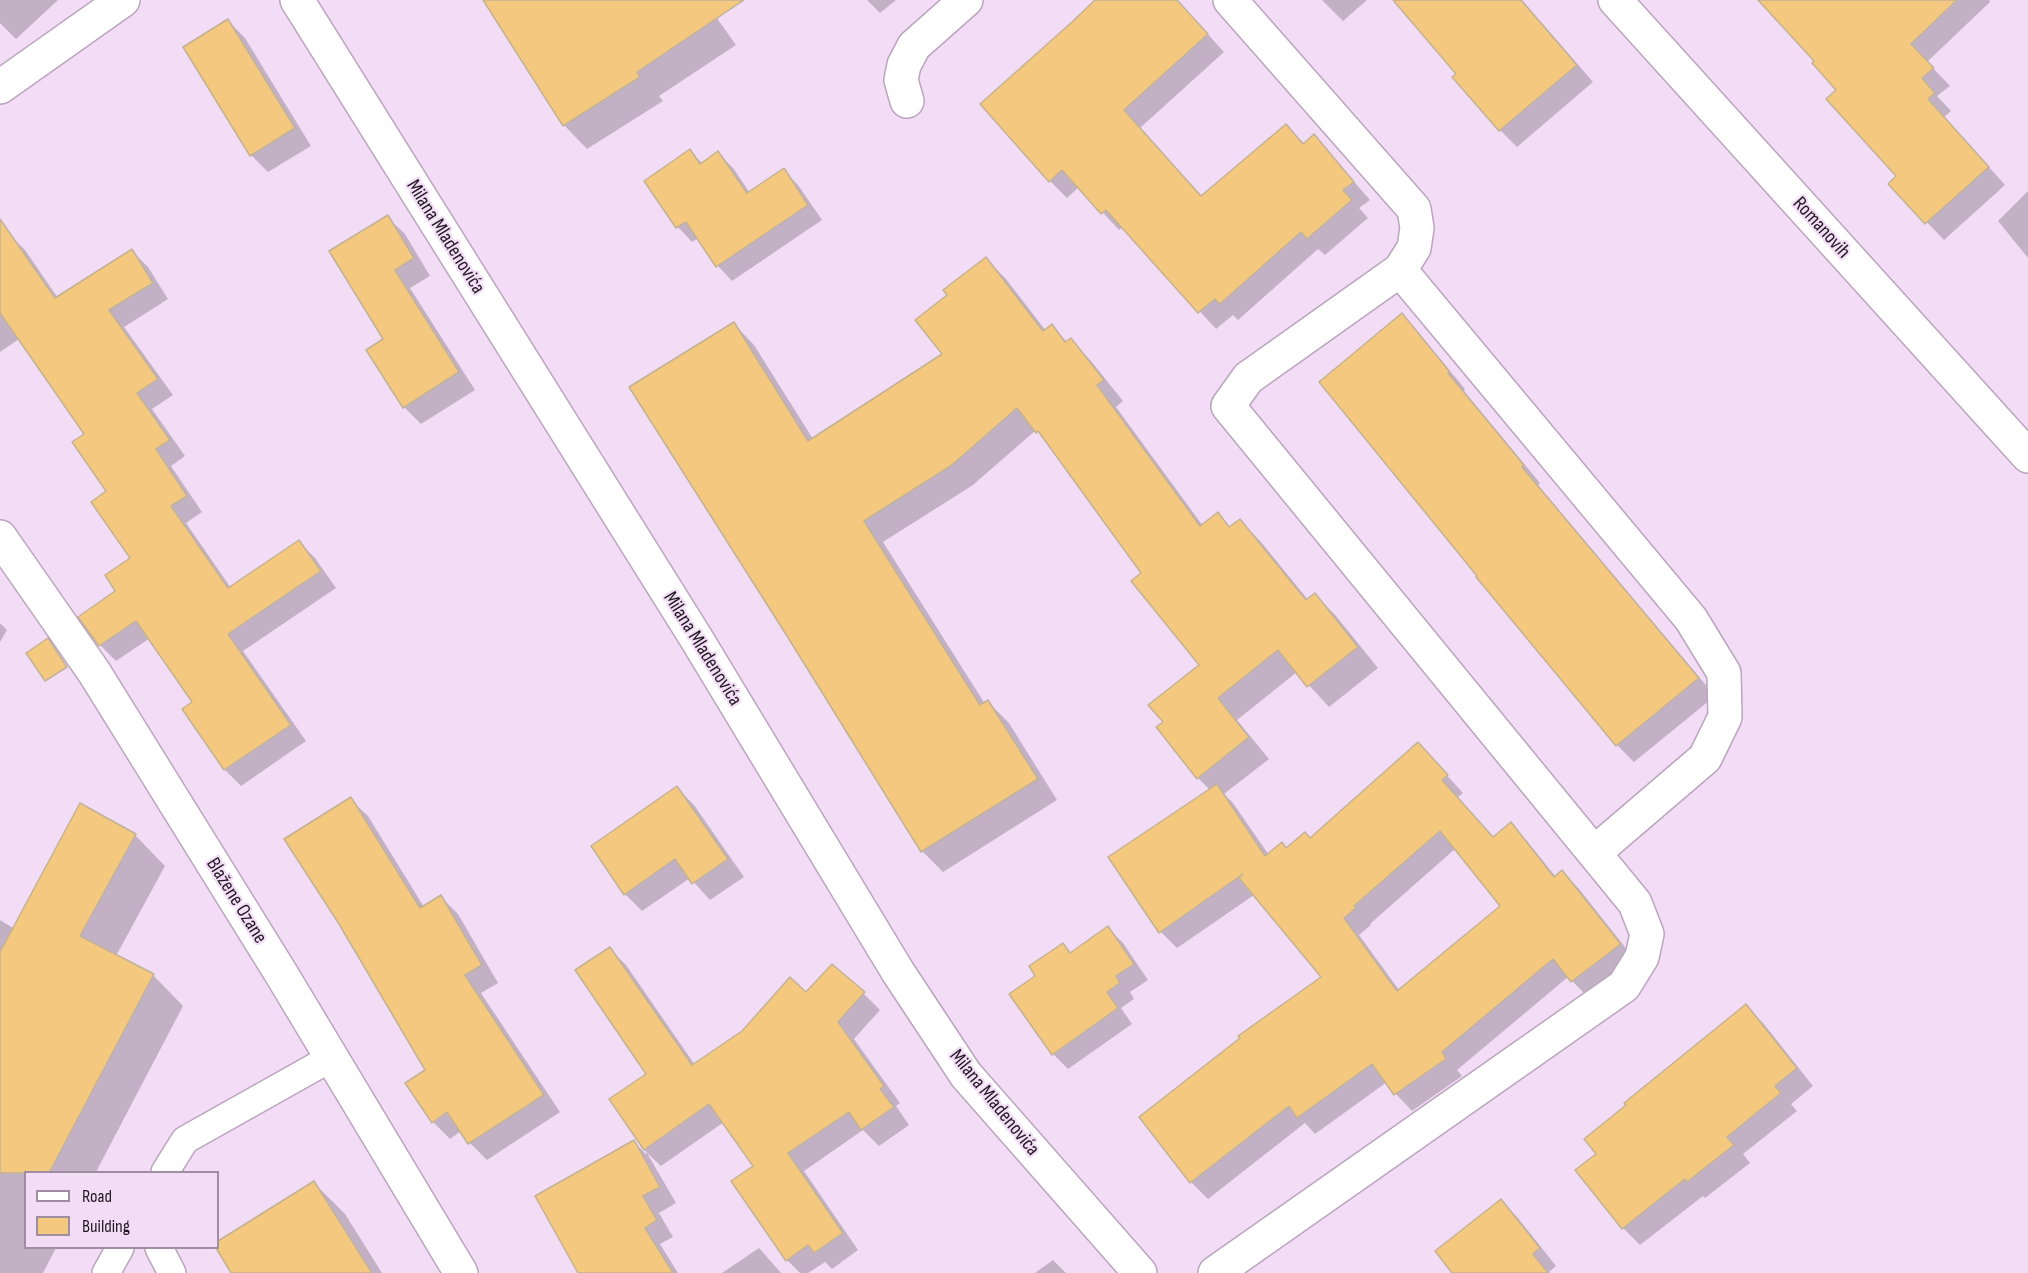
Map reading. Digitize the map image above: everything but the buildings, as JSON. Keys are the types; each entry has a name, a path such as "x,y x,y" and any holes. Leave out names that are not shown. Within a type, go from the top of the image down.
{"street":[{"path":"0,87 123,0"},
{"name":"Milana Mladenovića","path":"297,0 696,638 898,972 966,1075 1140,1273"},
{"path":"907,101 901,80 904,65 914,46 966,0"},
{"path":"1215,1273 1624,987 1642,957 1647,934 1635,903 1228,406 1248,378 1400,270 1414,248 1418,228 1414,210 1230,0"},
{"name":"Romanovih","path":"1615,0 2028,456"},
{"path":"1400,270 1691,619 1724,673 1725,717 1705,758 1594,853"},
{"name":"Blažene Ozane","path":"0,537 94,672 460,1273"}],"lane":[{"path":"166,1171 185,1140 331,1058"},
{"path":"106,1273 119,1249"},
{"path":"160,1249 172,1273"}]}
